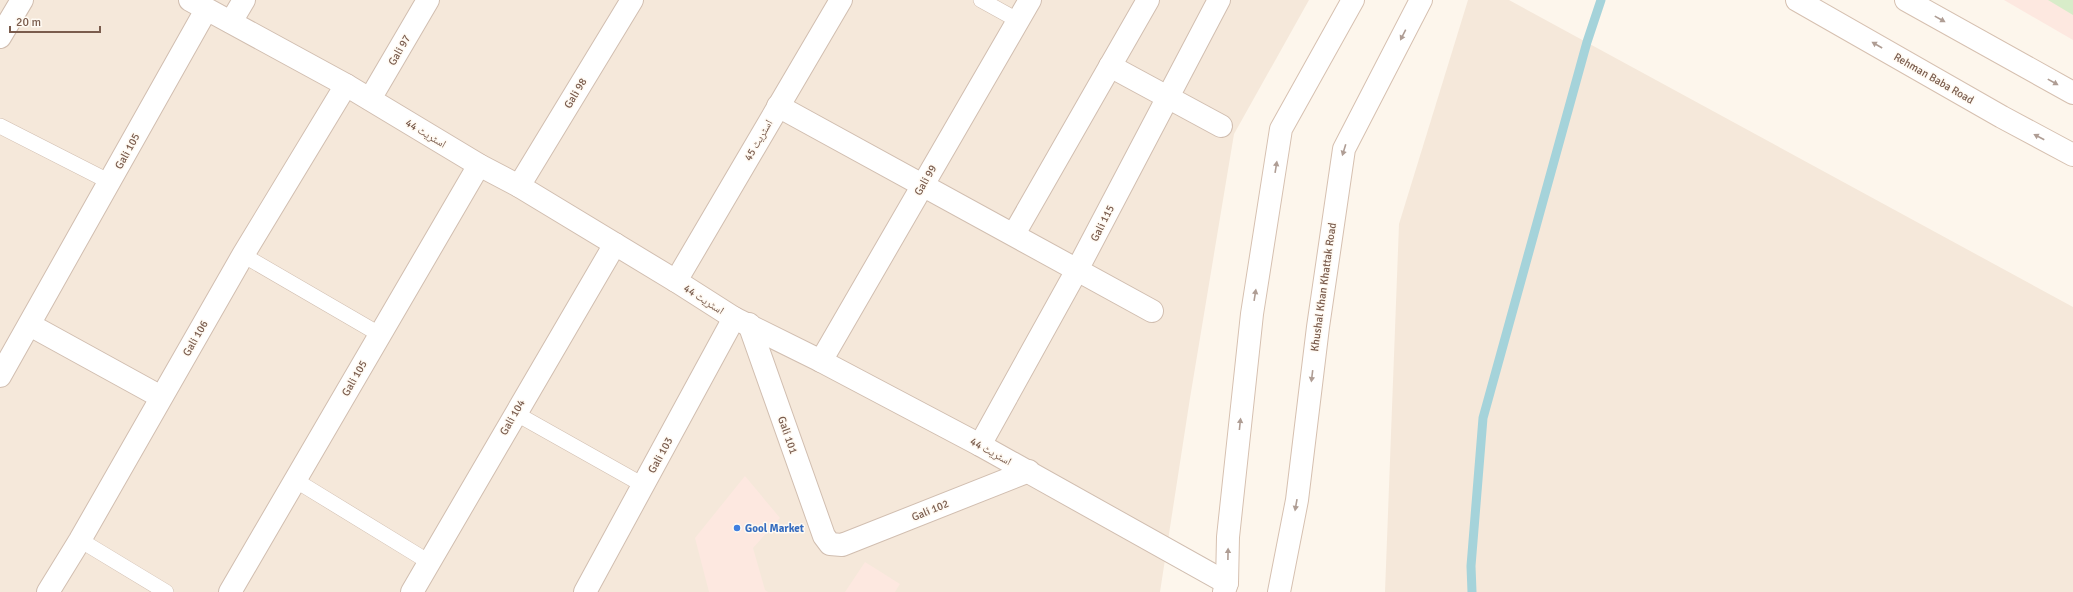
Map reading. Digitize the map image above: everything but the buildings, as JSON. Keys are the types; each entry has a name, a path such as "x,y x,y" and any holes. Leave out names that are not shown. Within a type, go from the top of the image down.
{"street":[{"path":"0,37 22,0"},
{"path":"231,22 244,0"},
{"name":"Gali 97","path":"370,99 428,0"},
{"name":"Gali 98","path":"519,186 632,0"},
{"name":"اسٹریٹ 45","path":"676,281 841,0"},
{"name":"Gali 99","path":"821,360 1030,0"},
{"path":"1014,234 1148,0"},
{"name":"Gali 115","path":"980,445 1077,270 1219,0"},
{"path":"1226,588 1228,537 1252,314 1281,129 1353,0"},
{"name":"Khushal Khan Khattak Road","path":"1279,592 1297,500 1318,327 1344,149 1421,0"},
{"name":"Rehman Baba Road","path":"1797,0 2002,117 2073,155"},
{"path":"1906,0 2073,94"},
{"name":"اسٹریٹ 44","path":"198,5 346,85 479,165 519,186 741,321 821,360 1029,471 1226,588"},
{"name":"Gali 105","path":"0,376 110,182 198,5"},
{"path":"1110,66 1221,126"},
{"name":"Gali 106","path":"48,592 80,540 243,256 346,85"},
{"path":"778,106 1152,311"},
{"name":"Gali 105","path":"230,592 379,334 479,165"},
{"name":"Gali 104","path":"412,592 515,413 615,244"},
{"name":"Gali 103","path":"585,592 643,485 741,321"},
{"name":"Gali 101","path":"741,321 824,536 830,544"},
{"path":"30,325 161,397"},
{"name":"Gali 102","path":"830,544 842,545 1029,471"}],"lane":[{"path":"981,0 1019,21"},
{"path":"0,126 110,182"},
{"path":"243,256 379,334"},
{"path":"515,413 643,485"},
{"path":"295,480 429,562"},
{"path":"80,540 166,592"}],"shaded area":[{"path":"0,0 1309,0 1234,134 1190,398 1160,592 0,592"},
{"path":"1468,0 1509,0 2073,307 2073,592 1385,592 1399,224"},
{"path":"2004,0 2073,0 2073,40"},
{"name":"Gool Market","path":"745,476 780,518 753,548 765,590 768,592 709,592 695,538"},
{"path":"865,562 900,584 895,592 845,592"}],"green space":[{"path":"2048,0 2073,0 2073,15"}],"waterway":[{"path":"1472,592 1471,566 1483,418 1587,42 1601,0"}],"place":[{"name":"Gool Market","path":"737,528"}]}
